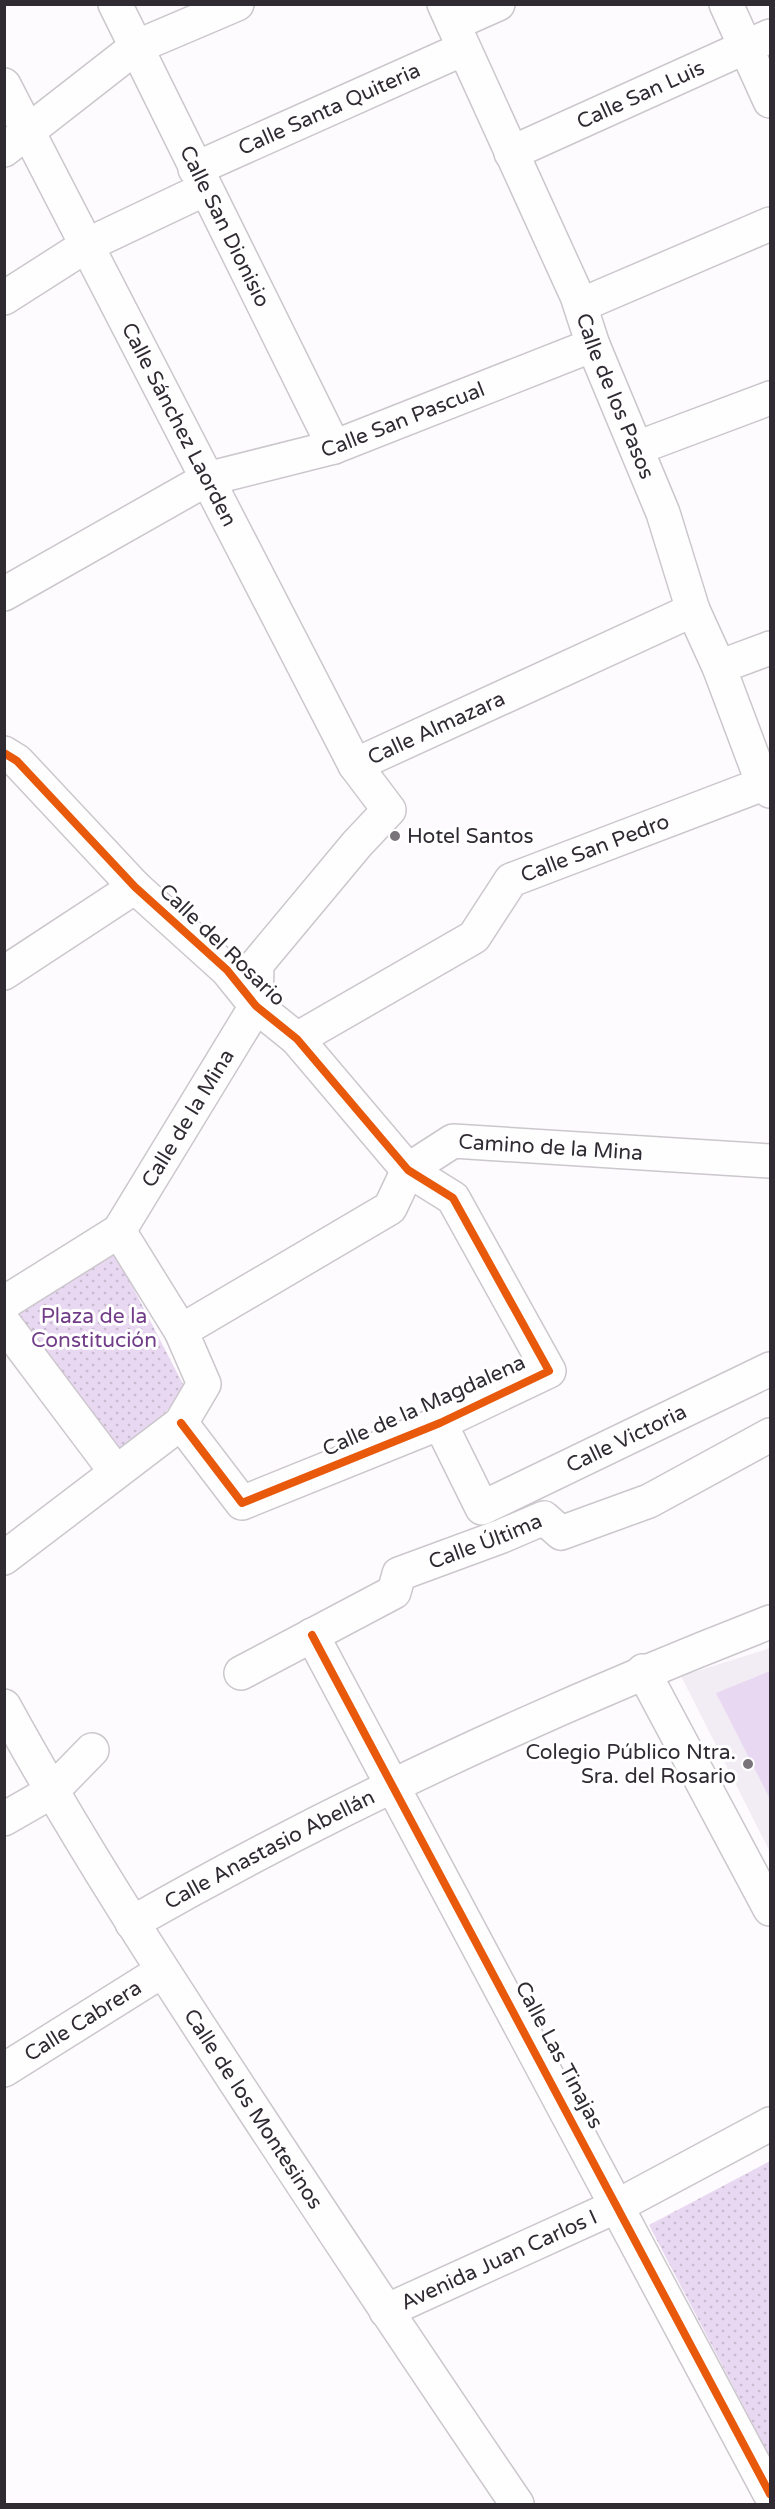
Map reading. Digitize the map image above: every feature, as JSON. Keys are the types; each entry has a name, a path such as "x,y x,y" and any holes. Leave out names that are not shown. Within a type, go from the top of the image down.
{"street":[{"name":"Calle San Dionisio","path":"115,4 334,447"},
{"path":"16,141 136,47 237,4"},
{"name":"Calle Santa Quiteria","path":"4,298 87,245 453,26 498,4"},
{"path":"726,4 758,42 771,101"},
{"name":"Calle de los Pasos","path":"453,26 580,305 593,345 663,513 693,610 719,667 767,788"},
{"name":"Calle San Luis","path":"511,153 758,42"},
{"name":"Calle Sánchez Laorden","path":"4,84 16,141 87,245 355,765"},
{"path":"580,305 771,224"},
{"name":"Calle San Pascual","path":"4,594 207,479 334,447 593,345"},
{"path":"637,448 771,398"},
{"name":"Calle Almazara","path":"256,1006 257,964 357,843 389,810 355,765 693,610"},
{"path":"719,667 771,648"},
{"name":"Calle del Rosario","path":"4,753 17,761 135,887 227,970 256,1006 297,1039 408,1170"},
{"name":"Calle San Pedro","path":"297,1039 474,937 511,880 767,788"},
{"path":"4,973 135,887"},
{"name":"Calle de la Mina","path":"119,1230 256,1006"},
{"name":"Camino de la Mina","path":"408,1170 453,1141 771,1161"},
{"path":"181,1331 390,1208 408,1170"},
{"name":"Calle de la Magdalena","path":"181,1423 242,1503 440,1423 549,1371 453,1198 408,1170"},
{"path":"4,1303 119,1230 181,1331 204,1384 181,1423 4,1558"},
{"path":"4,1323 116,1472"},
{"name":"Calle Victoria","path":"482,1508 767,1381"},
{"path":"440,1423 482,1508 502,1536"},
{"name":"Calle Última","path":"241,1672 394,1592 399,1574 544,1518 561,1533 649,1501 771,1435"},
{"name":"Calle Anastasio Abellán","path":"132,1923 229,1867 394,1786 643,1671 771,1622"},
{"name":"Calle Las Tinajas","path":"312,1635 771,2494"},
{"path":"643,1671 771,1909"},
{"name":"Calle de los Montesinos","path":"4,1706 51,1792 162,1971 517,2505"},
{"path":"4,1819 51,1792 92,1750"},
{"name":"Calle Cabrera","path":"4,2070 162,1971"},
{"name":"Avenida Juan Carlos I","path":"386,2311 618,2205 771,2124"}],"shaded area":[{"name":"Colegio Público Ntra. Sra. del Rosario","path":"770,1648 770,1852 681,1676"}],"green space":[{"name":"Plaza de la Constitución","path":"114,1251 185,1388 164,1414 120,1450 13,1310"},
{"path":"770,1671 770,1799 716,1693"},
{"path":"770,2161 770,2457 649,2225"}],"cycle path":[{"path":"4,753 17,761 135,887 227,970 256,1006 297,1039 408,1170 453,1198 549,1371 440,1423 242,1503 181,1423"},
{"path":"312,1635 770,2494"}],"place":[{"name":"Hotel Santos","path":"395,836"},
{"name":"Colegio Público Ntra. Sra. del Rosario","path":"748,1764"}]}
